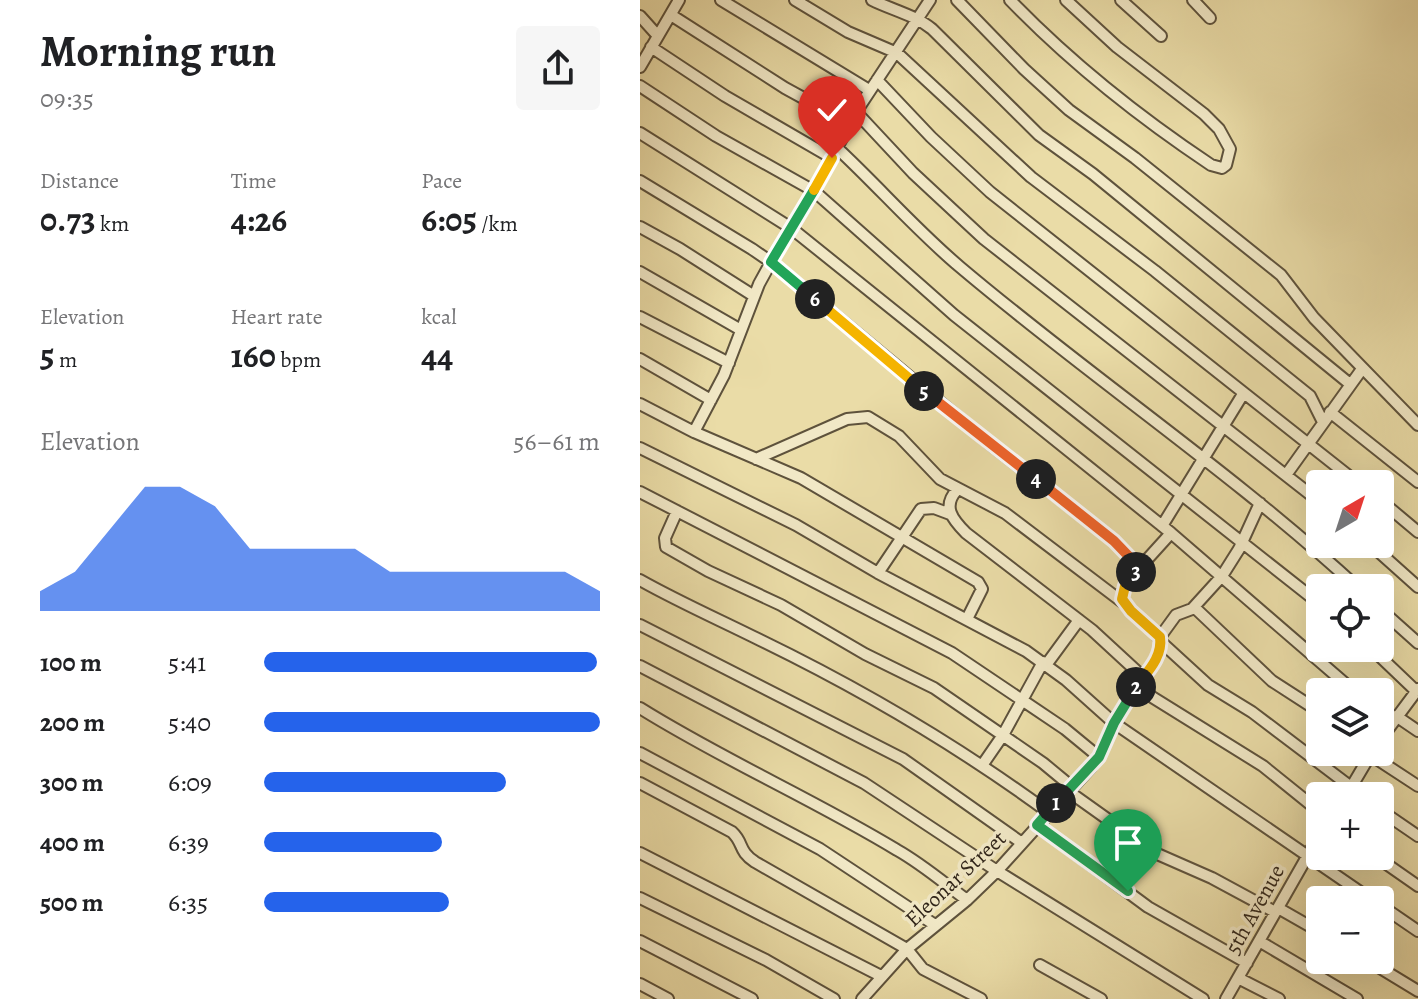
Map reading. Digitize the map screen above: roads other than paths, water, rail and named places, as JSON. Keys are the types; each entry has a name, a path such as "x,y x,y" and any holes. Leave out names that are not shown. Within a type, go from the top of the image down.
{"street":[{"path":"640,67 679,0"},
{"path":"721,0 869,90"},
{"path":"795,0 848,32 897,53 1031,177 1155,271 1310,396 1326,417 1418,482"},
{"path":"872,0 919,19 1039,135 1152,221 1350,384"},
{"path":"694,432 729,363 754,296 771,262 869,90 897,53 930,0"},
{"path":"957,0 1057,100 1281,275 1314,318 1418,425"},
{"path":"1010,0 1082,68 1140,113 1211,165 1222,168 1226,165 1230,149 1219,129 1117,47 1066,0"},
{"path":"1121,0 1161,36"},
{"path":"1193,0 1210,18"},
{"path":"671,15 785,88 849,123"},
{"path":"640,16 658,36"},
{"path":"651,47 725,96 834,153 958,265 1260,503 1342,574"},
{"path":"877,80 942,148 990,192 1341,470"},
{"path":"640,86 716,136 814,191 954,315 1306,593"},
{"path":"856,112 913,173 984,239 1306,491"},
{"path":"640,133 791,228 1166,530 1339,678"},
{"path":"640,181 771,262 960,420 1108,535 1140,568"},
{"path":"640,227 754,296"},
{"path":"640,272 741,330"},
{"path":"640,317 729,363"},
{"path":"640,359 711,400"},
{"path":"1286,475 1362,369"},
{"path":"1125,604 1122,599 1125,586 1166,530 1182,495 1243,394"},
{"path":"640,404 845,501 980,584 982,589 967,619"},
{"path":"756,459 847,419 868,417 899,436 940,479 1005,513 1125,604 1208,685 1252,712 1338,782"},
{"path":"640,448 796,525 1045,663 1114,723 1306,855"},
{"path":"957,490 950,501 950,514 977,543 1079,620 1139,682 1263,766 1306,801"},
{"path":"640,492 952,653 1065,729 1099,757"},
{"name":"Eleonar Street","path":"981,999 923,969 907,949 997,871 1099,757 1114,723 1159,653 1160,640 1176,615 1194,607 1222,576 1260,503"},
{"path":"878,573 921,509 934,508 950,514"},
{"path":"677,511 665,538 666,547 934,688 1003,735 1155,853 1306,925"},
{"path":"1394,512 1418,532"},
{"path":"1386,558 1418,587"},
{"path":"640,580 898,713 983,764 1048,812"},
{"path":"1194,607 1272,681 1306,703"},
{"path":"983,764 1045,663 1079,620"},
{"path":"1394,622 1418,643"},
{"path":"640,625 903,759 1022,843"},
{"path":"1386,662 1417,690 1395,719 1418,731"},
{"path":"640,666 864,783 997,871 1203,999"},
{"path":"640,708 901,852 967,900"},
{"path":"640,753 820,849 935,925"},
{"path":"1388,766 1418,786"},
{"path":"640,783 732,832 745,855 907,949 862,999"},
{"path":"1394,820 1418,836"},
{"path":"1037,825 1148,907 1247,963"},
{"path":"640,853 881,976"},
{"name":"5th Avenue","path":"1226,999 1306,858"},
{"path":"1394,869 1418,886"},
{"path":"1328,870 1351,886"},
{"path":"640,898 766,960 834,999"},
{"path":"1394,915 1418,931"},
{"path":"640,941 752,999"},
{"path":"1259,941 1357,999"},
{"path":"1040,965 1101,999"},
{"path":"1390,974 1418,991"},
{"path":"1238,978 1279,999"},
{"path":"640,984 668,999"}]}
